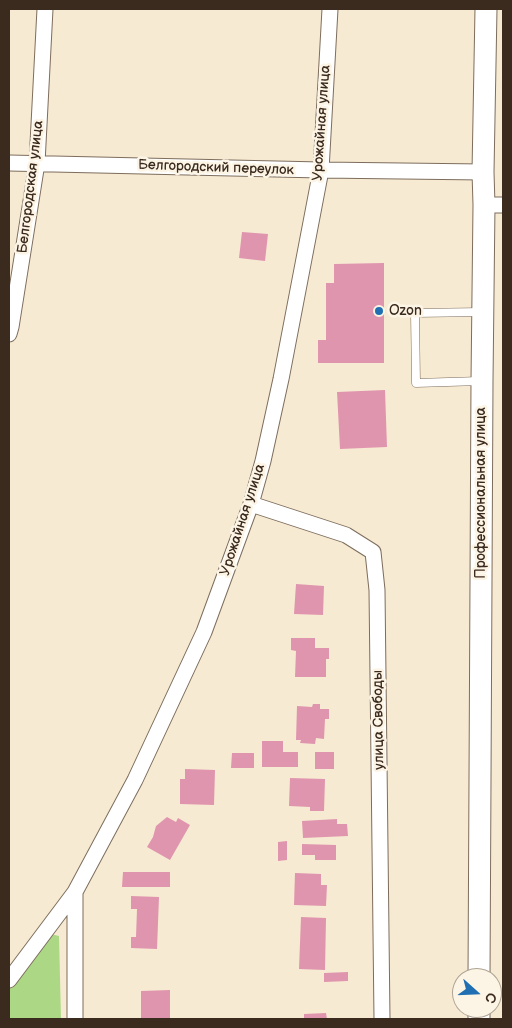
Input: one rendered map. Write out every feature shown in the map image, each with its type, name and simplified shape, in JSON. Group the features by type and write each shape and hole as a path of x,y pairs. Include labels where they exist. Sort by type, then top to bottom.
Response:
{"street":[{"name":"Белгородская улица","path":"9,334 12,326 37,163 45,9"},
{"name":"Урожайная улица","path":"9,980 75,892 135,780 204,632 251,504 263,461 281,379 321,170 330,9"},
{"name":"Профессиональная улица","path":"479,968 483,312 494,205 483,172 486,9"},
{"name":"Белгородский переулок","path":"9,163 483,172"},
{"name":"улица Свободы","path":"251,504 346,535 373,552 377,590 382,1019"},
{"path":"75,892 75,1019"}],"lane":[{"path":"482,381 416,383 415,313 483,312"}],"green space":[{"path":"46,933 59,936 61,1019 9,1019 9,983"}],"building":[{"path":"242,232 268,234 265,261 239,258"},
{"path":"384,263 384,363 318,363 318,340 326,340 326,283 334,283 334,264"},
{"path":"385,390 387,447 340,449 337,392"},
{"path":"296,584 324,586 323,615 294,614"},
{"path":"291,638 315,638 315,648 329,648 329,659 326,659 326,677 295,677 296,651 291,650"},
{"path":"313,704 320,704 320,709 329,709 329,719 325,719 324,739 316,738 315,744 300,743 301,740 296,740 297,706 312,707"},
{"path":"262,741 283,741 283,752 298,752 298,767 262,767"},
{"path":"315,752 334,752 334,769 315,769"},
{"path":"232,753 254,753 254,768 231,768"},
{"path":"185,769 215,770 214,805 180,804 180,779 185,779"},
{"path":"290,778 325,779 324,811 310,811 310,807 289,806"},
{"path":"167,817 176,822 178,818 190,825 170,860 147,847 153,837 156,826"},
{"path":"337,819 337,824 347,824 348,836 303,838 302,821"},
{"path":"287,841 287,860 278,861 278,842"},
{"path":"302,844 336,845 336,860 315,860 315,855 302,855"},
{"path":"123,872 170,872 170,887 122,887"},
{"path":"295,873 321,874 321,885 327,885 326,906 294,905"},
{"path":"131,896 159,897 157,949 131,948 131,937 136,937 137,909 131,909"},
{"path":"301,917 326,918 325,970 299,969"},
{"path":"348,972 348,981 324,982 324,973"},
{"path":"170,990 170,1019 141,1019 141,991"},
{"path":"326,1013 327,1019 304,1019 304,1014"}],"place":[{"name":"Ozon","path":"379,311"}]}
